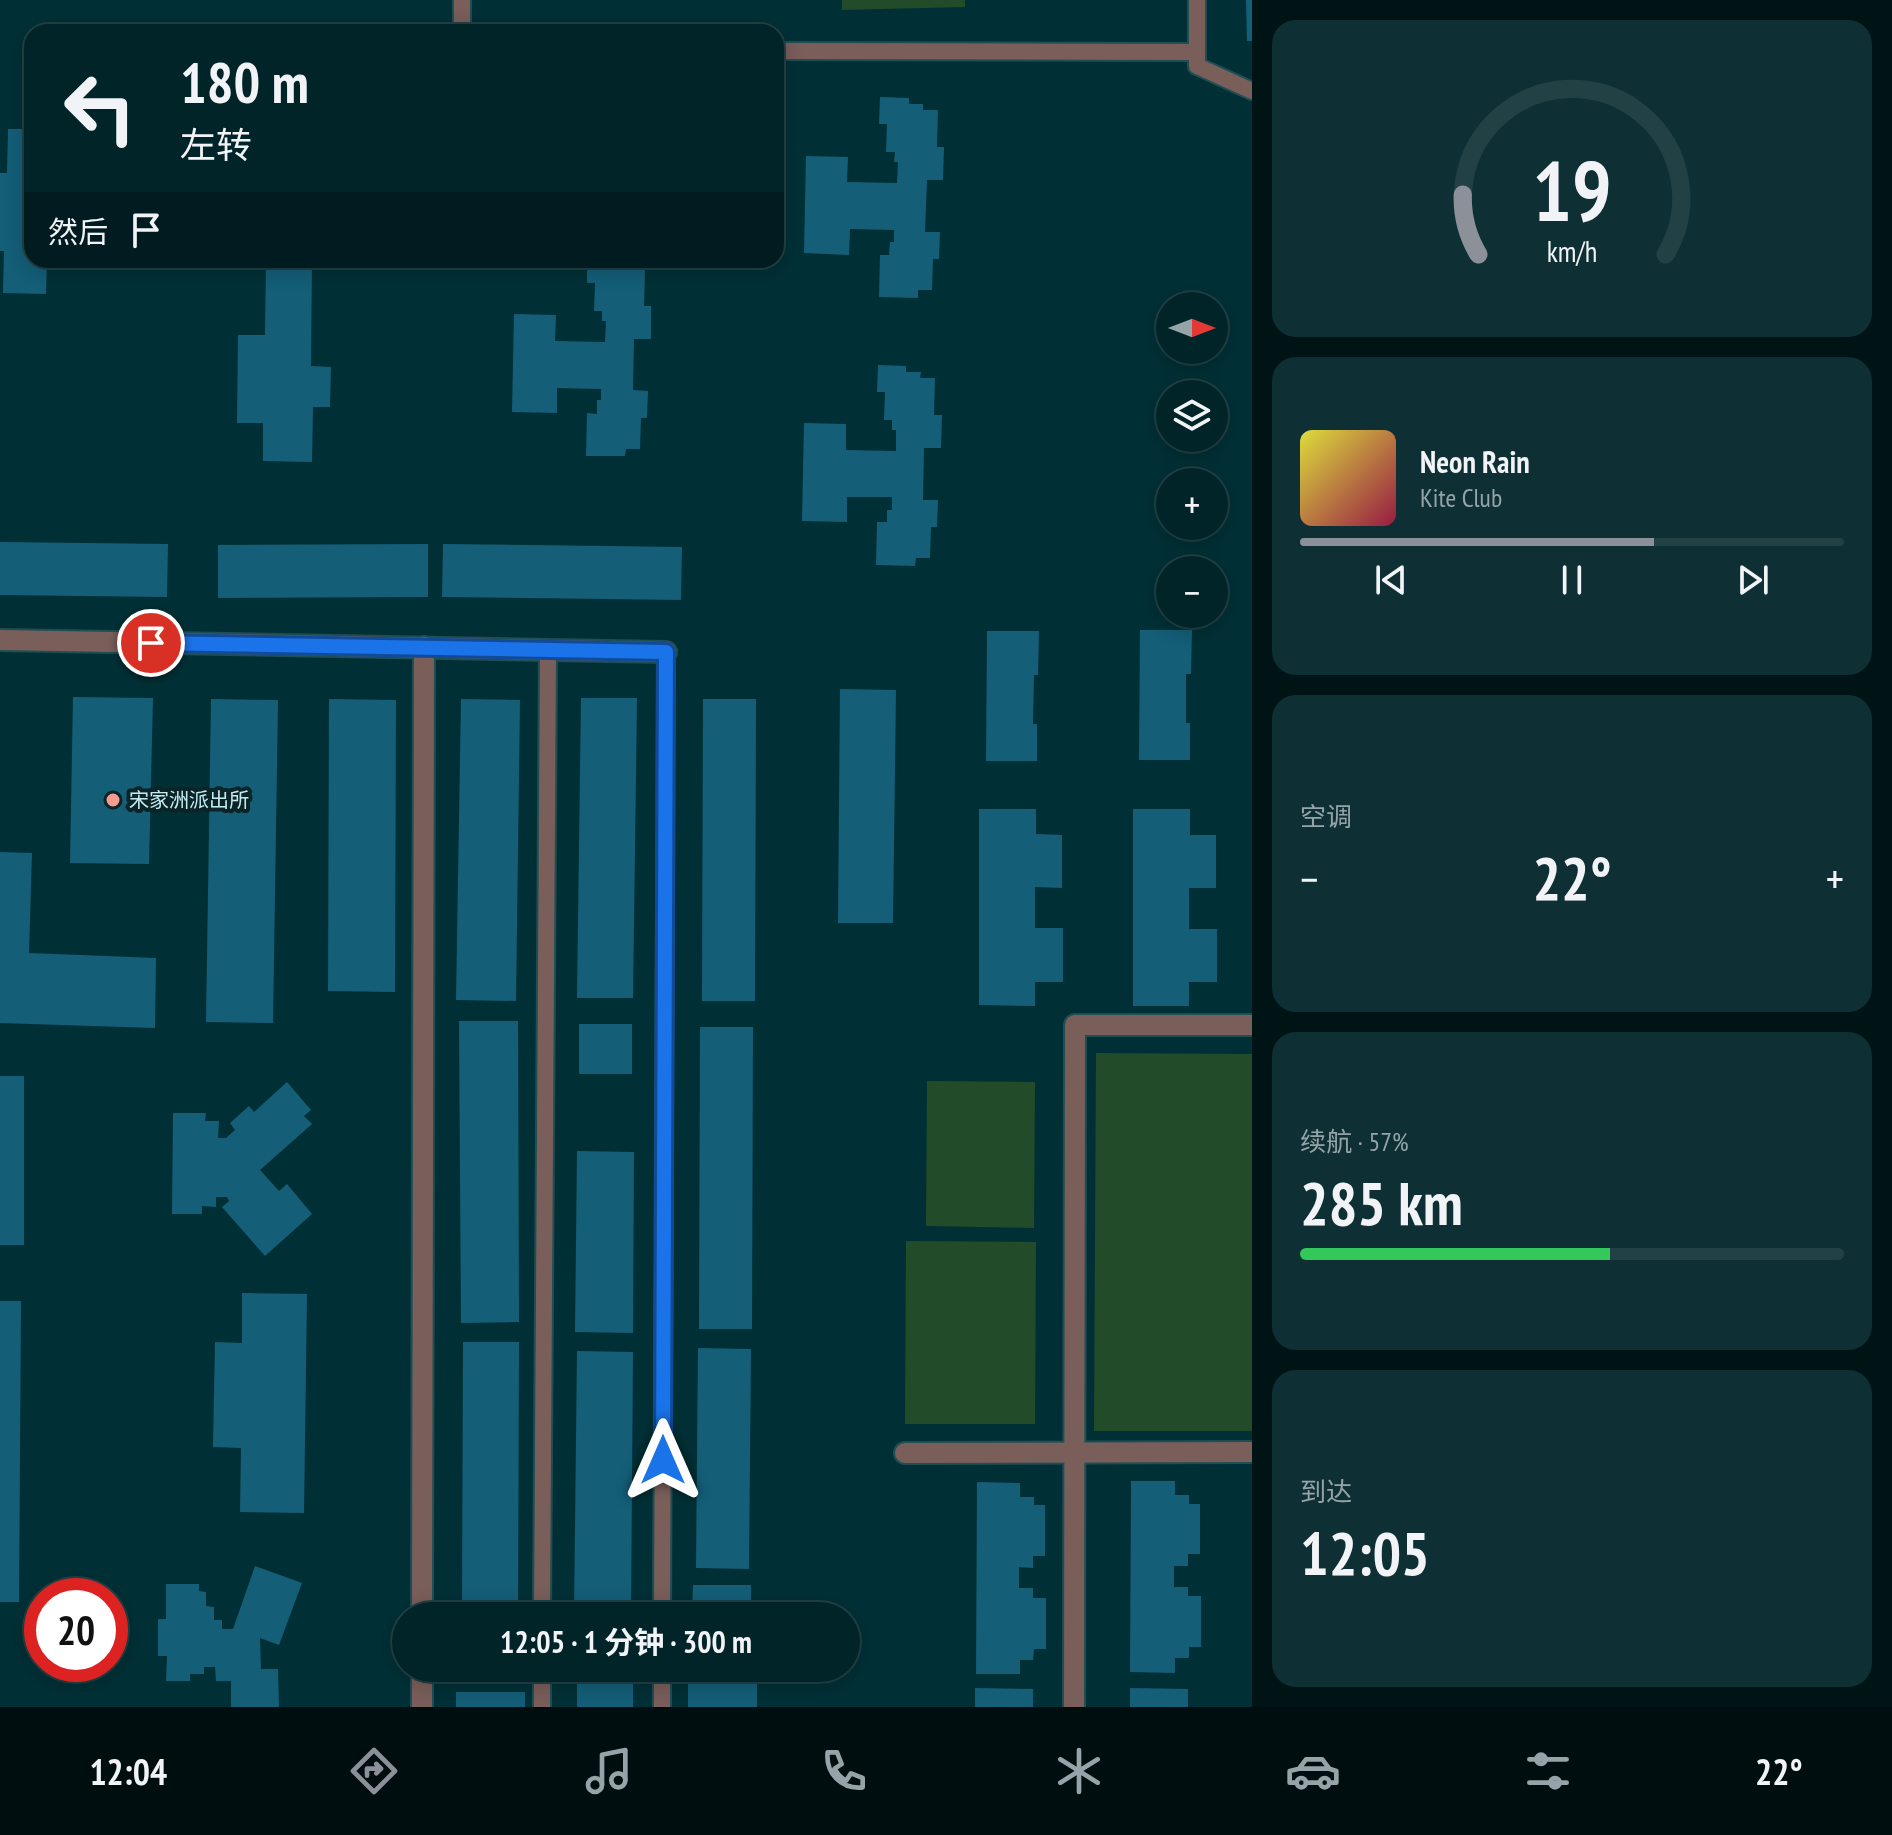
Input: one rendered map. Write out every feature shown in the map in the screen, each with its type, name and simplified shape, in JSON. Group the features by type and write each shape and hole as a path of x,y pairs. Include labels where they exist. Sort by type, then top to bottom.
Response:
{"street":[{"path":"0,640 666,652"},
{"path":"422,1602 424,647"},
{"path":"1074,1707 1075,1025 1252,1025"},
{"path":"905,1453 1252,1452"},
{"path":"422,1682 422,1707"}],"lane":[{"path":"462,0 462,24"},
{"path":"1197,0 1197,66 1252,91"},
{"path":"784,51 1197,52"},
{"path":"542,1602 548,650"},
{"path":"662,1602 666,652"},
{"path":"542,1682 542,1707"},
{"path":"662,1682 662,1707"}],"green space":[{"path":"842,0 965,0 965,7 842,10"},
{"path":"1096,1053 1252,1054 1252,1431 1094,1431"},
{"path":"927,1081 1035,1082 1034,1228 926,1226"},
{"path":"906,1241 1036,1242 1035,1424 905,1424"}],"building":[{"path":"1246,0 1252,0 1252,41 1247,41"},
{"path":"880,97 909,98 909,104 923,104 923,110 938,110 937,147 944,147 943,180 927,180 925,232 940,232 939,259 933,259 932,290 918,290 918,298 879,297 880,255 889,255 894,230 850,229 849,255 804,253 806,156 848,157 847,182 897,183 895,152 886,152 887,124 879,124"},
{"path":"8,129 24,129 24,268 47,268 46,294 3,293 0,173 7,173"},
{"path":"266,268 312,268 311,366 331,367 330,407 313,407 312,462 263,461 263,423 237,423 238,335 265,335"},
{"path":"587,268 645,269 644,306 651,306 651,339 634,339 633,390 648,391 647,418 641,418 640,449 626,449 625,456 586,456 587,413 597,414 601,389 557,388 557,413 512,412 514,314 556,315 555,341 605,342 606,321 602,321 602,311 594,311 595,283 587,283"},
{"path":"878,365 906,366 906,372 921,372 920,378 935,378 934,415 942,415 941,448 924,448 923,500 938,500 937,527 931,527 930,558 916,558 915,566 876,565 877,522 887,522 887,510 892,510 892,497 847,497 847,522 802,521 804,423 846,424 846,450 896,451 896,430 892,430 892,420 884,420 885,392 877,392"},
{"path":"0,542 168,544 167,597 0,595"},
{"path":"428,544 428,597 218,598 218,545"},
{"path":"443,544 682,547 681,600 442,597"},
{"path":"1140,630 1192,630 1191,674 1186,674 1190,760 1139,760"},
{"path":"987,631 1039,631 1033,724 1037,724 1037,761 986,761"},
{"path":"840,689 896,690 893,923 838,923"},
{"path":"73,697 153,698 149,864 70,863"},
{"path":"581,698 637,698 633,998 577,998"},
{"path":"211,699 278,700 273,1023 206,1022"},
{"path":"329,699 396,700 395,992 328,991"},
{"path":"461,699 520,700 516,1001 456,1000"},
{"path":"703,699 756,699 755,1001 702,1001"},
{"path":"979,809 1036,809 1036,834 1062,835 1062,888 1035,887 1035,928 1063,928 1063,982 1035,982 1035,1006 979,1005"},
{"path":"1133,809 1190,809 1190,835 1216,835 1216,888 1189,888 1189,929 1217,929 1217,982 1189,982 1189,1006 1133,1006"},
{"path":"0,852 32,853 29,953 156,958 155,1028 0,1023"},
{"path":"459,1021 518,1021 519,1322 461,1323"},
{"path":"579,1024 632,1024 632,1074 579,1074"},
{"path":"700,1027 753,1027 752,1329 699,1329"},
{"path":"0,1076 24,1076 24,1245 0,1245"},
{"path":"287,1082 311,1110 304,1116 312,1124 260,1170 279,1191 287,1184 312,1214 265,1256 222,1207 229,1201 227,1197 216,1197 216,1207 202,1206 202,1214 172,1214 173,1113 206,1113 205,1121 219,1121 218,1138 226,1138 235,1130 230,1123 249,1106 254,1112"},
{"path":"577,1151 634,1152 633,1333 575,1332"},
{"path":"242,1293 307,1294 304,1513 240,1512 241,1448 213,1447 215,1342 242,1343"},
{"path":"0,1301 21,1301 19,1602 0,1602"},
{"path":"463,1342 519,1342 518,1602 462,1602"},
{"path":"698,1348 751,1349 749,1569 696,1568"},
{"path":"577,1351 633,1352 631,1602 574,1602"},
{"path":"1131,1481 1175,1481 1175,1495 1189,1495 1189,1504 1200,1504 1200,1554 1188,1554 1188,1566 1174,1566 1174,1587 1188,1587 1188,1596 1201,1596 1201,1647 1189,1647 1189,1658 1175,1658 1175,1673 1130,1672"},
{"path":"977,1482 1020,1483 1020,1497 1034,1497 1034,1505 1045,1505 1045,1556 1033,1556 1033,1568 1019,1567 1019,1588 1033,1588 1033,1598 1046,1598 1046,1649 1034,1649 1033,1660 1020,1660 1020,1674 976,1674"},
{"path":"255,1566 302,1583 279,1645 260,1638 261,1669 278,1669 279,1707 231,1707 231,1681 216,1681 215,1667 204,1667 204,1674 190,1674 190,1681 166,1681 167,1656 158,1656 158,1619 166,1619 166,1584 199,1584 199,1591 206,1592 206,1606 214,1607 214,1620 222,1620 222,1629 233,1629"},
{"path":"693,1585 751,1585 751,1602 692,1602"},
{"path":"577,1682 633,1682 633,1707 577,1707"},
{"path":"688,1682 757,1682 757,1707 688,1707"},
{"path":"975,1688 1033,1689 1033,1707 975,1707"},
{"path":"1130,1688 1188,1689 1188,1707 1130,1707"},
{"path":"456,1692 525,1692 525,1707 456,1707"}],"place":[{"name":"宋家洲派出所","path":"113,800"}],"route":[{"path":"151,643 666,652 663,1460"}]}
